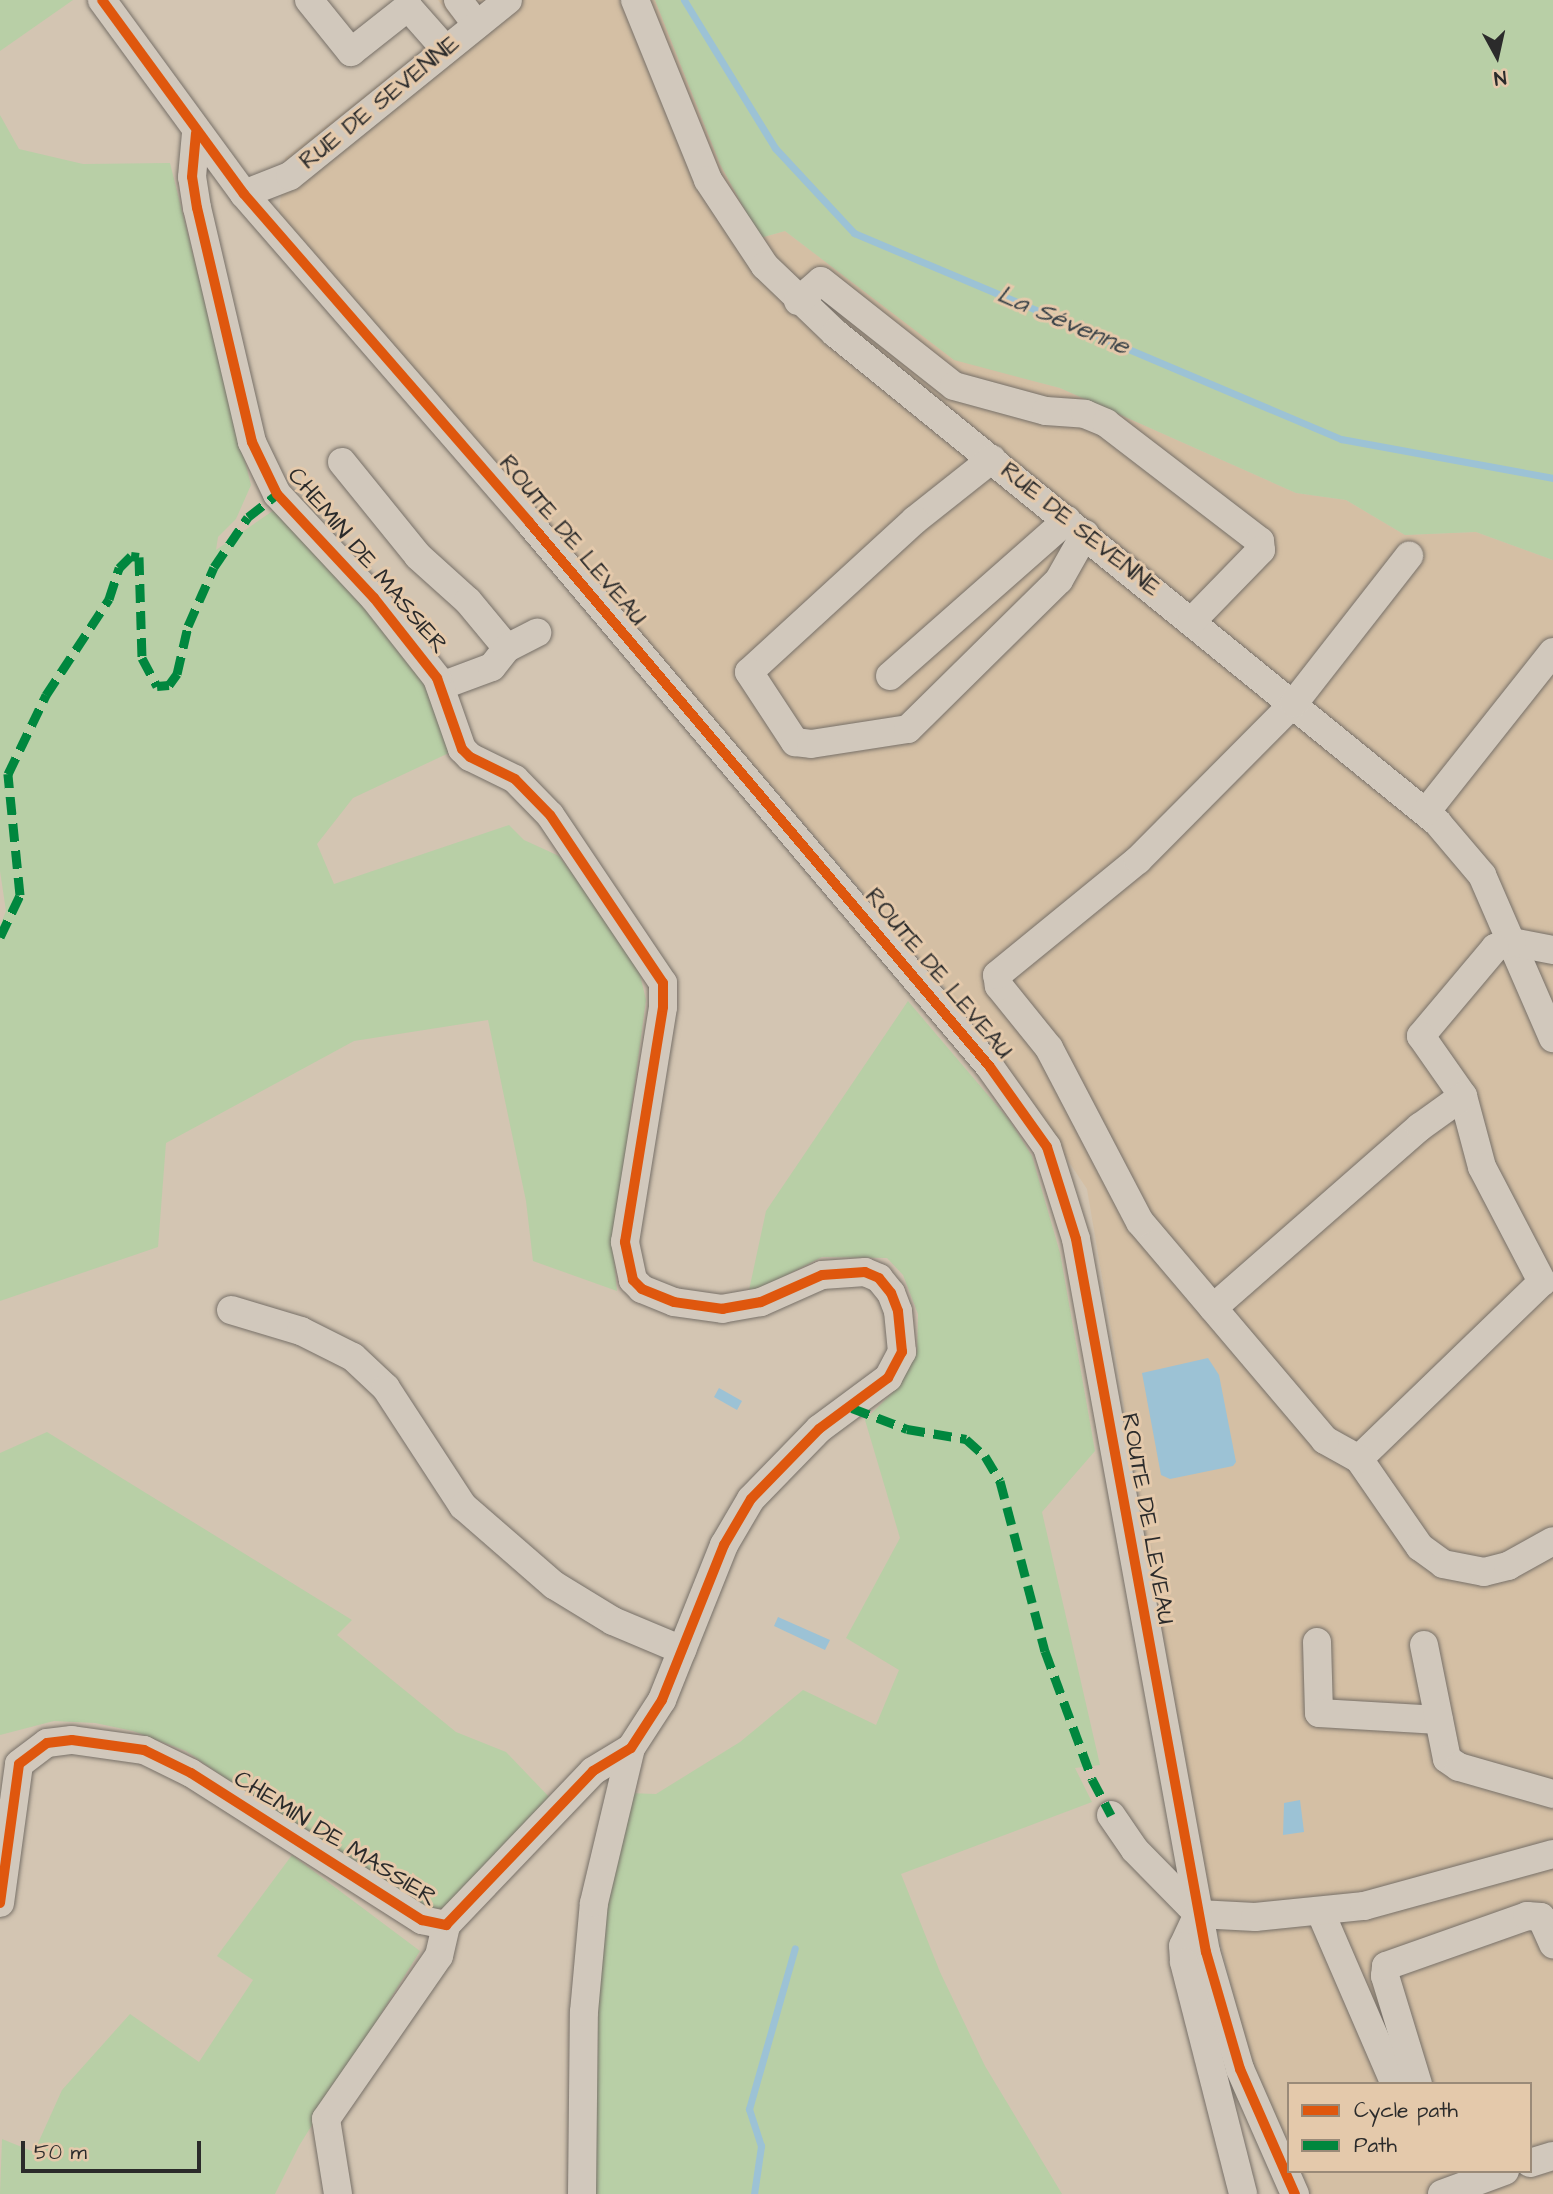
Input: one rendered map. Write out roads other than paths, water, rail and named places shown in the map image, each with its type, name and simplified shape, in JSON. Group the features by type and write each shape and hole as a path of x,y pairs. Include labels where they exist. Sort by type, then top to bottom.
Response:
{"street":[{"name":"ROUTE DE LEVEAU","path":"102,0 196,133 244,194 529,522 954,1025 1028,1116 1047,1147 1076,1239 1198,1914 1240,2069 1295,2194"},
{"path":"309,0 351,52 408,7 446,50"},
{"path":"458,0 477,25"},
{"name":"RUE DE SEVENNE","path":"244,194 290,176 508,0"},
{"name":"RUE DE SEVENNE","path":"635,0 708,180 748,245 798,301 1294,703 1426,812 1460,845 1482,875 1553,1038"},
{"name":"CHEMIN DE MASSIER","path":"0,1903 10,1762 47,1743 109,1742 144,1750 191,1773 422,1920 446,1925 593,1771 631,1748 663,1700 724,1545 751,1499 783,1462 819,1429 867,1397 896,1367 902,1344 898,1311 879,1278 865,1272 822,1275 761,1302 723,1309 666,1299 642,1289 633,1280 625,1242 628,1206 656,1054 663,983 534,795 462,749 441,686 373,597 276,494 252,442 191,177 196,133"},
{"path":"798,301 821,281 954,386 1046,411 1086,414 1106,423 1260,541 1261,550 1192,621"},
{"path":"992,459 915,520 749,672 795,742 811,744 908,729 1059,580 1076,527"},
{"path":"342,462 418,556 468,601 507,648"},
{"path":"890,676 1076,527"},
{"path":"1409,556 1294,703 1138,859 997,975 999,986 1049,1048 1127,1203 1325,1440 1359,1459 1420,1547 1443,1564 1484,1572 1508,1566 1553,1541"},
{"path":"441,686 492,667 507,648 537,633"},
{"path":"1426,812 1553,652"},
{"path":"1359,1459 1542,1282 1482,1167 1463,1096 1421,1036 1495,948 1512,942 1553,950"},
{"path":"1213,1308 1420,1127 1463,1096"},
{"path":"231,1310 301,1331 353,1357 386,1388 463,1506 554,1585 613,1621 682,1650"},
{"path":"1317,1642 1320,1713 1439,1720"},
{"path":"1424,1645 1447,1759 1459,1767 1553,1794"},
{"path":"582,2194 584,2012 594,1903 631,1748"},
{"path":"1111,1815 1135,1850 1198,1914 1255,1917 1364,1906 1553,1854"},
{"path":"1320,1911 1394,2082"},
{"path":"1198,1914 1184,1945 1184,1962 1243,2194"},
{"path":"1417,2082 1385,1976 1387,1965 1527,1916 1541,1917 1553,1944"},
{"path":"338,2194 326,2119 439,1956 446,1925"},
{"path":"1532,2162 1553,2156"},
{"path":"1440,2186 1496,2173"}],"water":[{"path":"1208,1358 1219,1375 1236,1462 1233,1466 1170,1479 1161,1475 1142,1373"},
{"path":"719,1388 742,1401 737,1410 714,1397"},
{"path":"778,1617 830,1640 825,1650 774,1626"},
{"path":"1300,1800 1304,1832 1283,1835 1284,1803"}],"waterway":[{"name":"La Sévenne","path":"684,0 775,148 854,233 1341,439 1553,478"},
{"path":"754,2194 761,2146 749,2109 795,1948"}]}
